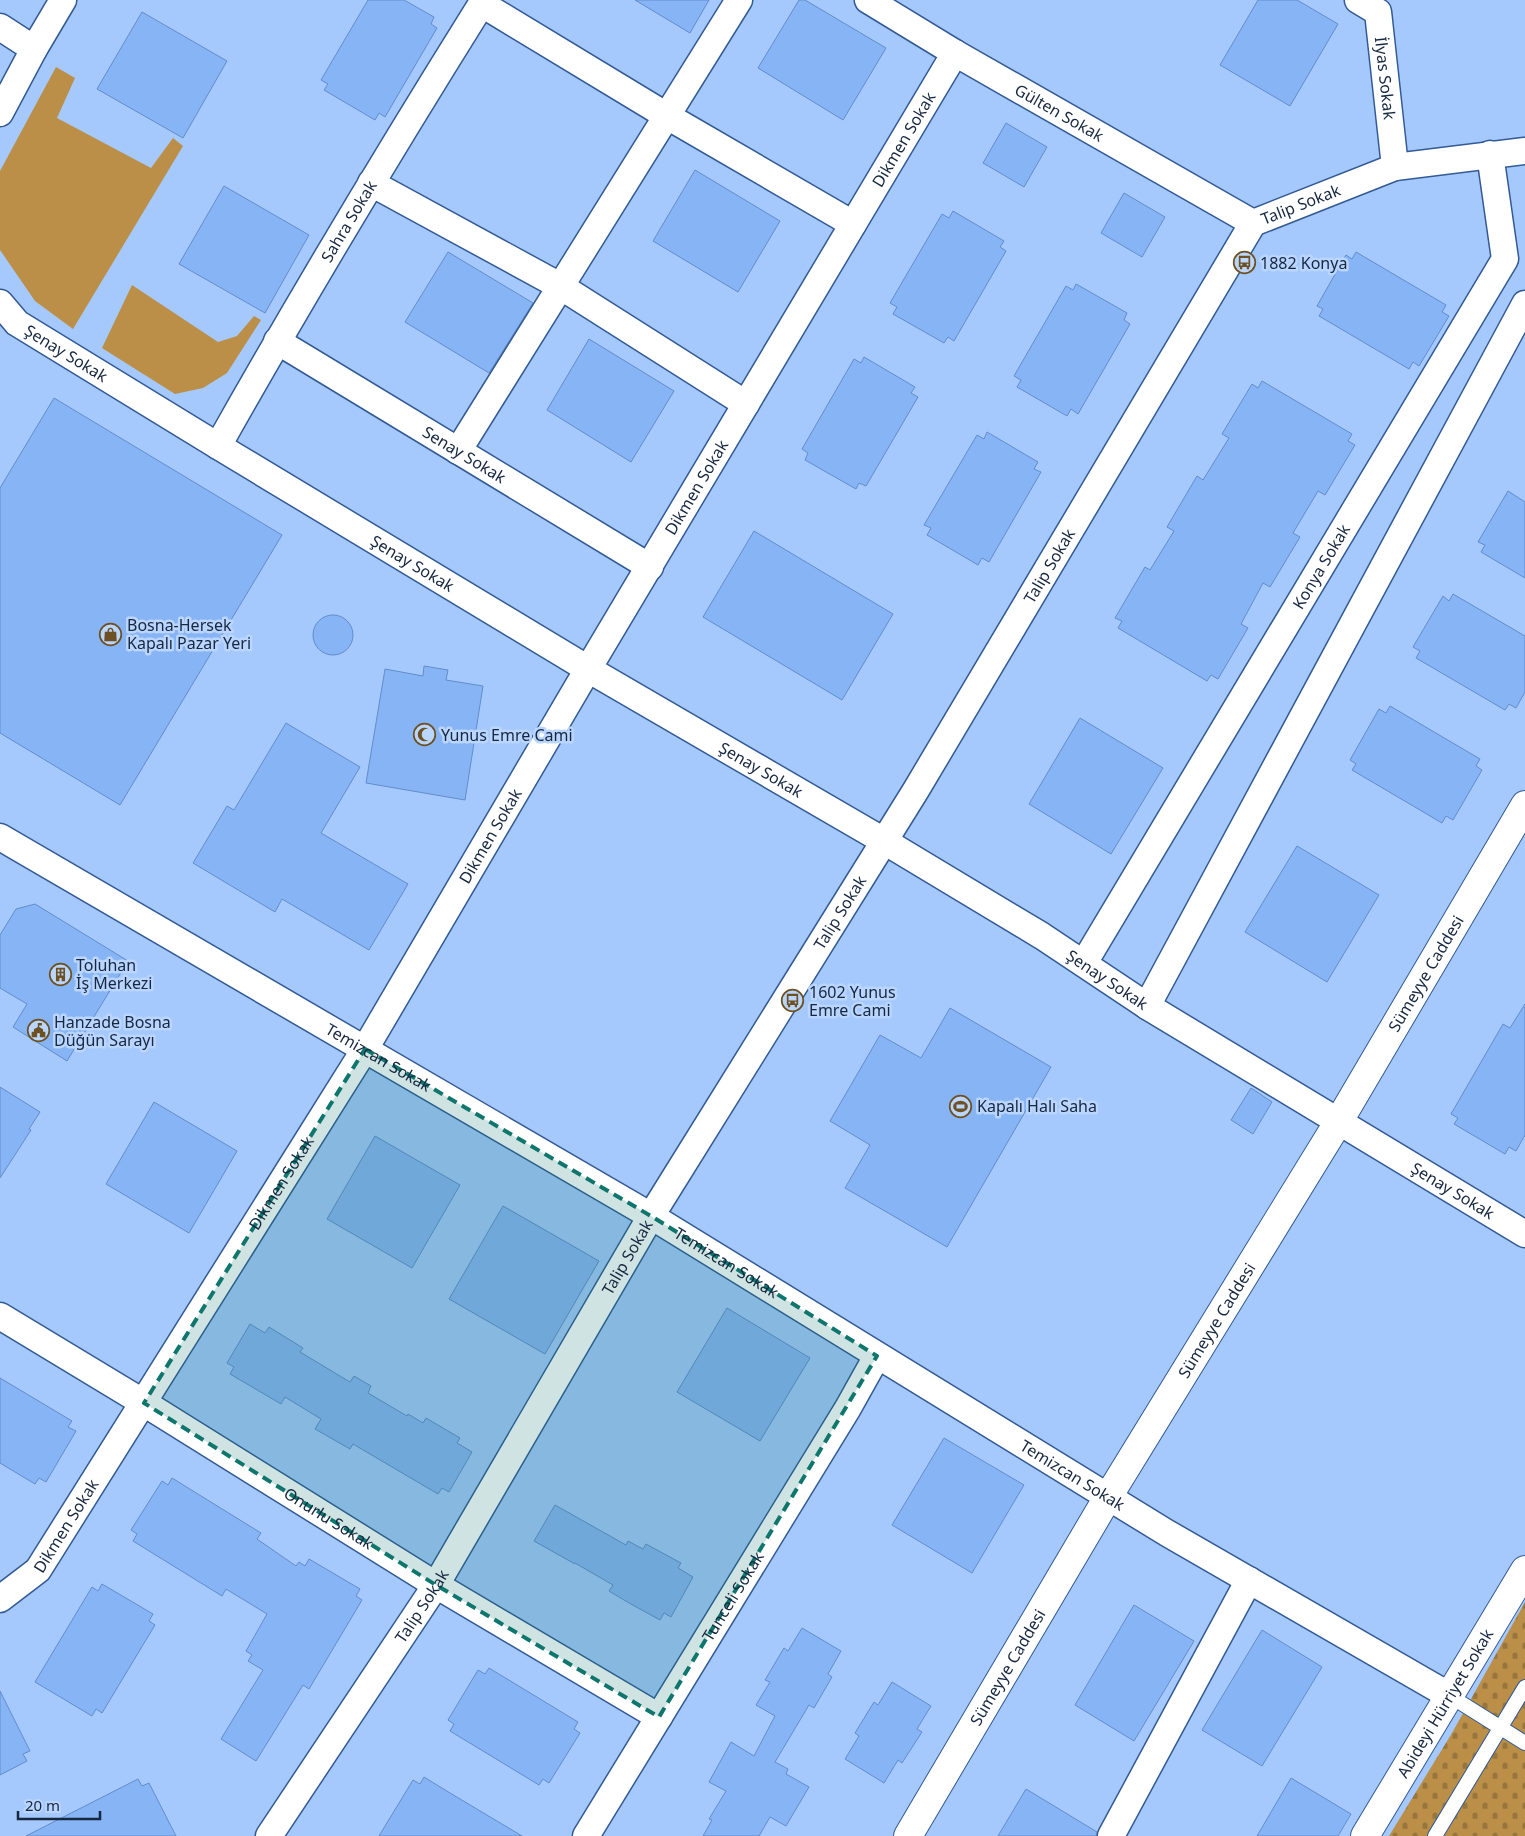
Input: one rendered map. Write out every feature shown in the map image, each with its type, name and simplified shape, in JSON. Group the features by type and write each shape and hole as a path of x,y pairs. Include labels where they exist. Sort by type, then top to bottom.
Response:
{"street":[{"path":"0,113 34,48 63,0"},
{"path":"458,451 739,0"},
{"name":"Gülten Sokak","path":"868,0 955,53 1252,223"},
{"name":"İlyas Sokak","path":"1358,0 1378,12 1395,167"},
{"path":"483,2 667,116 853,224"},
{"name":"Sahra Sokak","path":"218,446 371,183 483,2"},
{"path":"0,27 34,48"},
{"name":"Dikmen Sokak","path":"0,1598 38,1570 365,1049 588,669 955,53"},
{"name":"Talip Sokak","path":"269,1836 436,1585 651,1216 884,841 1252,223 1395,167 1525,151"},
{"name":"Konya Sokak","path":"1084,963 1505,259 1490,154"},
{"path":"371,183 560,286 746,404"},
{"name":"Şenay Sokak","path":"0,303 17,323 218,446 588,669 884,841 1042,936 1147,1006 1525,1234"},
{"path":"1147,1006 1525,304"},
{"name":"Senay Sokak","path":"277,342 650,567"},
{"name":"Sümeyye Caddesi","path":"908,1836 1108,1497 1339,1121 1525,805"},
{"name":"Temizcan Sokak","path":"0,837 651,1216 1108,1497 1450,1696"},
{"name":"Onurlu Sokak","path":"0,1316 144,1403 436,1585 659,1717"},
{"name":"Tunceli Sokak","path":"586,1836 848,1408 877,1356"},
{"name":"Abideyi Hürriyet Sokak","path":"1365,1836 1525,1570"},
{"path":"1111,1836 1249,1580"}],"lane":[{"path":"1435,1836 1525,1687"},
{"path":"1450,1696 1525,1743"}],"highlighted area":[{"path":"365,1049 651,1216 877,1356 659,1717 436,1585 144,1403"}],"green space":[{"path":"56,67 75,78 57,118 151,168 173,138 183,146 73,329 35,301 0,250 0,171"},
{"path":"132,285 218,342 237,336 254,316 261,320 227,373 203,388 175,394 102,348"},
{"path":"1525,1602 1525,1836 1389,1836 1452,1733"}],"building":[{"path":"368,0 404,0 434,17 431,24 437,28 385,117 379,113 375,120 324,90 328,84 321,80"},
{"path":"635,0 709,0 690,33"},
{"path":"799,0 805,0 886,48 843,120 758,68"},
{"path":"1258,0 1297,0 1338,24 1290,106 1220,65"},
{"path":"142,12 227,61 183,138 97,89"},
{"path":"1006,123 1047,147 1024,187 983,163"},
{"path":"695,170 780,221 738,292 653,241"},
{"path":"224,186 309,235 265,313 179,264"},
{"path":"1124,193 1165,217 1142,257 1101,233"},
{"path":"953,211 1004,241 1000,247 1006,251 954,341 948,337 944,343 893,314 897,307 890,303 942,214 949,218"},
{"path":"448,252 533,303 489,373 405,322"},
{"path":"1356,252 1446,305 1442,312 1449,316 1419,366 1413,362 1409,369 1319,316 1323,309 1317,306 1346,255 1352,259"},
{"path":"1076,284 1127,313 1124,320 1130,324 1078,414 1071,409 1067,416 1017,387 1021,380 1014,376 1066,286 1073,290"},
{"path":"589,339 674,391 631,462 547,410"},
{"path":"864,357 915,387 911,393 918,397 866,486 859,483 856,489 805,460 808,453 802,449 854,359 861,363"},
{"path":"1262,381 1352,434 1348,441 1355,445 1325,495 1318,491 1293,533 1300,537 1270,587 1263,583 1241,624 1248,628 1218,679 1211,675 1207,681 1118,628 1122,621 1115,618 1145,567 1150,570 1174,531 1167,527 1197,476 1203,480 1229,438 1222,434 1252,384 1258,388"},
{"name":"Bosna-Hersek Kapalı Pazar Yeri","path":"54,398 282,535 120,805 0,733 0,488"},
{"path":"987,432 1038,462 1034,469 1041,472 989,562 982,558 978,565 927,535 931,528 924,525 977,435 984,439"},
{"path":"1508,491 1525,502 1525,578 1481,552 1485,545 1478,542"},
{"path":"754,531 893,614 842,700 703,617"},
{"path":"1453,594 1525,636 1525,692 1516,708 1509,704 1505,710 1416,658 1420,651 1413,647 1443,596 1449,601"},
{"path":"337,615 344,618 350,624 353,635 352,643 344,652 337,655 329,655 322,652 314,643 313,631 316,624 325,616"},
{"name":"Yunus Emre Cami","path":"424,666 448,670 446,680 483,686 465,800 366,783 385,669 423,676"},
{"path":"1390,706 1480,759 1476,766 1482,770 1453,820 1446,816 1442,823 1352,770 1356,764 1350,760 1379,709 1386,713"},
{"path":"1080,718 1163,768 1111,854 1029,804"},
{"path":"286,723 360,767 321,833 408,884 369,950 282,899 275,912 193,863 227,806 234,810"},
{"path":"1297,846 1379,895 1327,982 1245,932"},
{"name":"Toluhan İş Merkezi","path":"35,904 128,961 67,1061 13,1027 27,1004 0,988 0,935 16,909"},
{"path":"1525,1004 1525,1135 1516,1151 1509,1147 1505,1154 1454,1124 1458,1118 1451,1114 1503,1024 1510,1028"},
{"name":"Kapalı Halı Saha","path":"950,1008 1051,1067 947,1247 845,1188 870,1145 830,1121 880,1035 921,1058"},
{"path":"0,1087 40,1112 29,1129 31,1130 0,1178"},
{"path":"1251,1088 1272,1102 1253,1134 1231,1120"},
{"path":"154,1102 237,1151 189,1233 106,1184"},
{"path":"375,1136 460,1185 412,1268 327,1219"},
{"path":"503,1206 599,1261 545,1354 449,1299"},
{"path":"727,1308 810,1358 760,1441 677,1392"},
{"path":"250,1324 265,1333 269,1327 303,1348 300,1352 350,1382 354,1376 371,1386 368,1393 407,1416 408,1414 423,1423 426,1418 460,1438 457,1443 472,1452 449,1492 442,1488 438,1494 353,1444 350,1449 315,1429 321,1419 285,1397 281,1404 230,1374 234,1367 227,1363"},
{"path":"0,1378 72,1421 68,1427 76,1431 46,1482 39,1478 35,1484 0,1463"},
{"path":"944,1438 1024,1485 972,1573 892,1525"},
{"path":"172,1478 261,1533 257,1539 296,1566 299,1562 305,1566 309,1559 360,1589 356,1596 362,1600 309,1689 303,1685 256,1761 221,1739 263,1670 248,1661 252,1655 246,1651 267,1614 226,1589 222,1596 133,1541 137,1534 131,1530 162,1481 168,1485"},
{"path":"555,1505 626,1545 628,1541 643,1549 646,1544 681,1563 678,1568 693,1577 671,1617 664,1613 660,1620 629,1603 609,1591 613,1585 534,1541"},
{"path":"102,1584 153,1614 149,1621 155,1625 102,1713 96,1709 92,1716 35,1682 92,1587 98,1591"},
{"path":"1134,1605 1194,1641 1134,1741 1075,1705"},
{"path":"802,1628 841,1651 828,1674 832,1677 814,1708 809,1705 775,1762 788,1769 786,1774 809,1787 786,1826 770,1817 759,1836 703,1836 712,1820 709,1819 726,1791 709,1782 731,1742 754,1756 775,1716 756,1705 770,1682 765,1680 784,1648 788,1651"},
{"path":"1262,1630 1322,1667 1262,1766 1202,1730"},
{"path":"489,1668 578,1722 574,1729 580,1733 549,1783 543,1779 539,1785 450,1731 454,1724 448,1720 478,1670 485,1674"},
{"path":"892,1682 931,1706 917,1729 922,1732 902,1763 898,1760 884,1783 845,1759 859,1736 855,1733 874,1702 878,1705"},
{"path":"0,1691 30,1751 23,1754 27,1761 0,1775"},
{"path":"424,1777 522,1836 379,1836 413,1780 420,1784"},
{"path":"1291,1778 1351,1814 1338,1836 1257,1836"},
{"path":"138,1779 142,1786 149,1783 176,1836 26,1836"},
{"path":"1026,1789 1097,1832 1096,1836 998,1836"}],"place":[{"name":"1882 Konya","path":"1244,263"},
{"name":"Bosna-Hersek Kapalı Pazar Yeri","path":"111,634"},
{"name":"Yunus Emre Cami","path":"425,735"},
{"name":"Toluhan İş Merkezi","path":"60,974"},
{"name":"1602 Yunus Emre Cami","path":"793,1001"},
{"name":"Hanzade Bosna Düğün Sarayı","path":"38,1031"},
{"name":"Kapalı Halı Saha","path":"961,1106"}]}
